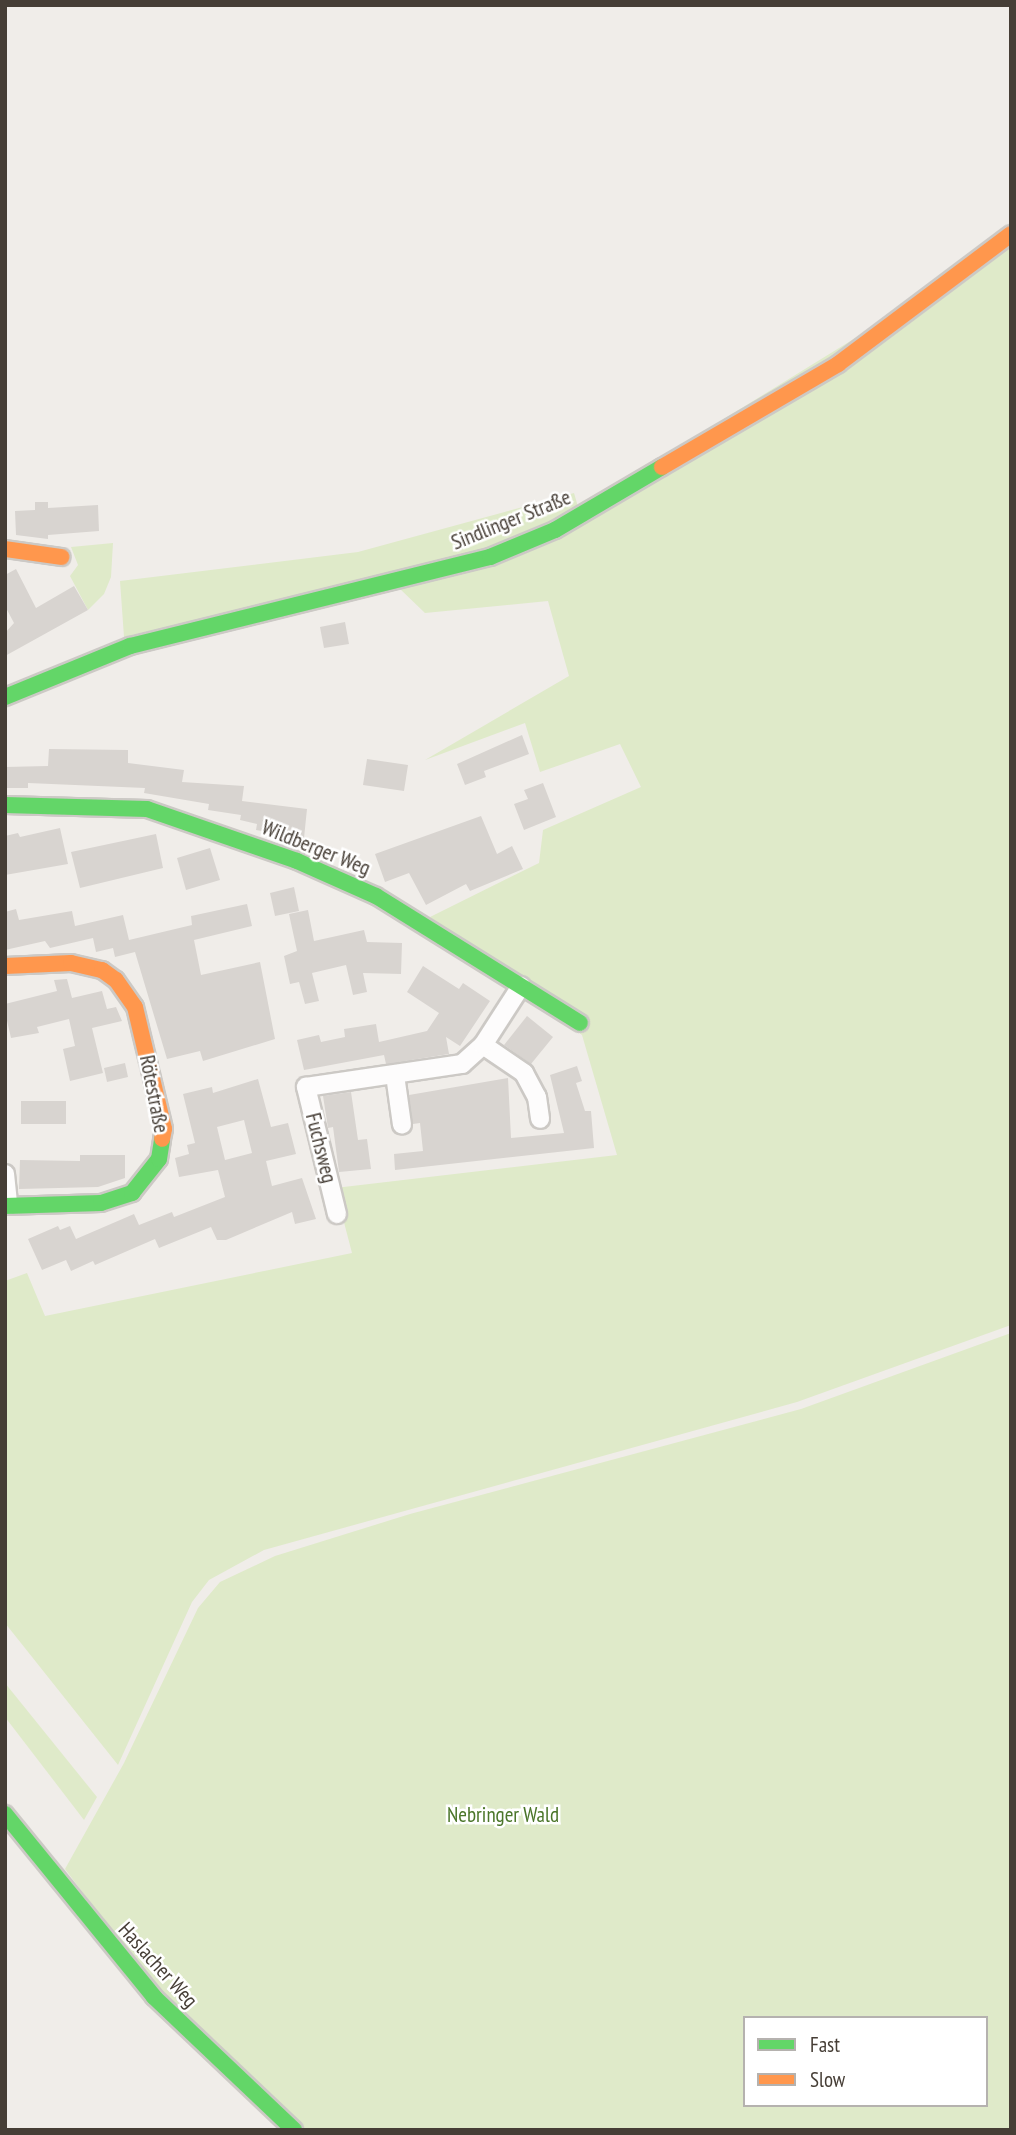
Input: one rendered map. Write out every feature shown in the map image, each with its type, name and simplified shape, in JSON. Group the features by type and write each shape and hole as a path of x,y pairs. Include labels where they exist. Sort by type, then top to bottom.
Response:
{"street":[{"name":"Sindlinger Straße","path":"5,697 130,646 429,574 490,557 555,530 838,364 1011,234"},
{"path":"5,550 61,557"},
{"name":"Wildberger Weg","path":"5,805 128,806 178,818 356,885 580,1023"},
{"name":"Rötestraße","path":"5,966 71,962 103,970 116,980 135,1007 164,1129 159,1159 144,1183 132,1193 101,1203 7,1206 5,1174"},
{"name":"Fuchsweg","path":"337,1214 306,1087 461,1064 483,1045 522,986"},
{"path":"483,1045 524,1073 537,1097 540,1119"},
{"path":"395,1075 402,1125"},
{"name":"Haslacher Weg","path":"5,1814 154,1997 294,2130"}],"green space":[{"path":"1011,242 1011,1325 797,1402 264,1550 209,1580 192,1602 118,1765 5,1623 5,1281 27,1273 45,1316 352,1253 335,1188 617,1155 582,1035 430,917 539,863 543,830 641,787 620,744 540,772 525,723 425,760 569,676 548,601 425,613 399,588 492,562"},
{"path":"574,493 579,510 485,551 124,637 120,581 358,552"},
{"path":"113,543 111,577 104,594 88,610 70,576 78,565 71,547"},
{"name":"Nebringer Wald","path":"1011,1333 1011,2130 301,2130 159,1993 65,1869 124,1763 198,1608 220,1582 275,1556 410,1514 801,1409"},
{"path":"5,1683 97,1797 84,1820 5,1717"}],"building":[{"path":"35,502 48,502 48,508 98,505 99,531 48,535 48,539 16,535 15,511 35,510"},
{"path":"16,569 36,608 74,586 88,610 5,656 5,633 14,623 5,606 5,575"},
{"path":"345,622 349,644 324,648 320,627"},
{"path":"522,735 529,754 484,771 486,777 465,785 457,764"},
{"path":"49,749 128,750 128,763 184,770 182,782 244,786 242,801 307,809 304,838 256,830 257,824 240,820 241,815 208,810 209,804 144,793 145,788 28,783 28,788 5,788 5,767 48,766"},
{"path":"367,759 408,765 404,791 363,785"},
{"path":"543,783 556,817 524,830 514,804 528,799 524,790"},
{"path":"481,816 497,854 512,846 523,869 470,891 466,884 426,905 409,873 385,882 375,854"},
{"path":"60,828 68,864 5,875 5,836 18,833 20,837"},
{"path":"156,834 163,868 80,888 71,852"},
{"path":"210,848 220,880 186,890 177,858"},
{"path":"294,887 299,911 275,916 270,893"},
{"path":"247,904 252,926 194,940 201,975 260,962 275,1039 203,1061 200,1051 167,1059 135,952 115,957 113,948 96,952 93,938 50,948 45,941 5,950 5,912 16,909 19,920 72,911 75,926 123,915 129,940 192,925 191,916"},
{"path":"308,910 314,941 364,930 367,942 402,943 401,974 363,973 367,992 353,995 346,965 312,973 319,1001 305,1004 299,982 290,984 284,956 297,951 289,914"},
{"path":"423,966 459,989 463,983 490,1001 460,1046 446,1037 449,1054 386,1064 384,1055 304,1070 297,1040 319,1035 321,1042 345,1037 344,1029 376,1024 379,1042 427,1031 439,1013 407,992"},
{"path":"67,979 72,998 102,991 107,1009 116,1007 122,1021 92,1028 103,1073 70,1081 63,1049 75,1046 69,1019 37,1027 39,1033 11,1038 5,1012 5,1004 57,991 54,980"},
{"path":"527,1016 553,1037 531,1064 504,1045"},
{"path":"125,1063 128,1077 107,1082 104,1068"},
{"path":"577,1066 582,1081 576,1083 585,1111 591,1111 594,1148 395,1170 394,1154 423,1151 420,1123 413,1124 409,1095 508,1078 511,1138 564,1133 550,1075"},
{"path":"258,1079 271,1127 288,1123 296,1154 266,1161 272,1186 302,1178 316,1219 295,1224 292,1212 226,1240 217,1240 211,1227 159,1248 155,1239 95,1265 93,1261 71,1271 66,1260 42,1270 28,1239 58,1226 60,1230 70,1226 76,1239 134,1214 139,1225 172,1212 174,1217 225,1197 218,1170 179,1177 175,1158 189,1154 187,1145 195,1143 183,1094 212,1087 213,1093","holes":["244,1120 252,1153 225,1160 217,1127"]},
{"path":"351,1092 358,1140 367,1139 371,1169 339,1172 333,1127 328,1128 323,1096"},
{"path":"21,1101 66,1101 66,1124 21,1124"},
{"path":"80,1155 125,1155 125,1178 98,1187 19,1189 20,1160 80,1161"}],"traffic: fast":[{"path":"5,697 130,646 490,557 555,530 662,467"},
{"path":"5,805 147,809 297,861 376,896 580,1023"},
{"path":"5,1206 101,1203 132,1193 159,1159 162,1139"},
{"path":"5,1814 154,1997 294,2130"}],"traffic: slow":[{"path":"662,467 838,364 1011,234"},
{"path":"5,549 61,557"},
{"path":"5,966 71,963 102,970 116,980 135,1007 164,1129 162,1139"}]}
